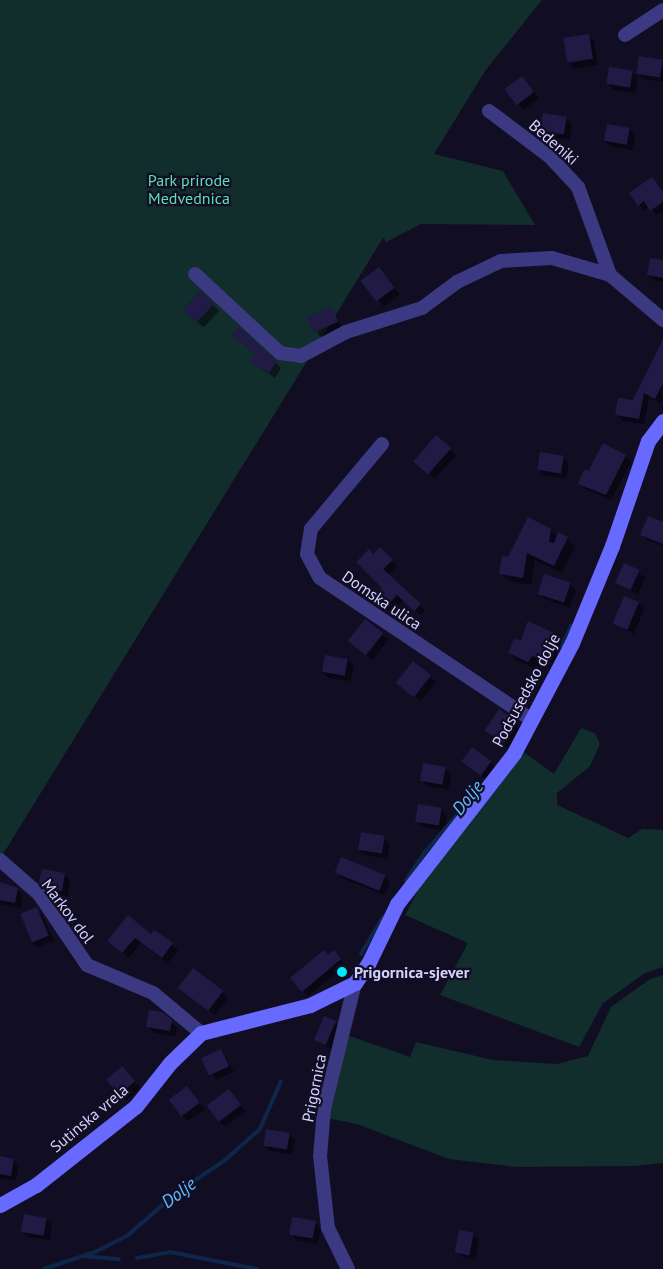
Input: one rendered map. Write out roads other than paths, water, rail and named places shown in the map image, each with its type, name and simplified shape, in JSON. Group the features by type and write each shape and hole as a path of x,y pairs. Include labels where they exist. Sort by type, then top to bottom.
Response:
{"street":[{"path":"625,35 663,10"},
{"name":"Bedeniki","path":"489,111 550,157 578,188 610,275"},
{"path":"195,274 280,353 301,356 346,332 422,308 457,282 501,261 552,258 610,275 663,320"},
{"name":"Podsusedsko dolje","path":"356,983 368,964 397,904 514,753 572,643 612,546 648,441 663,421"},
{"name":"Domska ulica","path":"382,444 311,529 307,554 320,578 532,720"},
{"name":"Markov dol","path":"0,860 39,894 87,965 153,993 201,1033"},
{"name":"Sutinska vrela","path":"0,1205 36,1185 136,1106 170,1063 201,1033 310,1005 356,983"},
{"name":"Prigornica","path":"348,1269 328,1228 320,1156 324,1109 356,983"}],"waterway":[{"name":"Dolje","path":"562,646 571,626"},
{"name":"Dolje","path":"406,880 425,852 457,815"},
{"name":"Dolje","path":"361,954 383,917"},
{"name":"Dolje","path":"44,1269 95,1252 128,1235 179,1191 224,1161 260,1129 281,1081"},
{"path":"137,1258 170,1252 257,1269"},
{"path":"83,1256 119,1259"}],"place":[{"name":"Prigornica-sjever","path":"342,972"}],"park label":[{"name":"Park prirode Medvednica","path":"189,189"}]}
